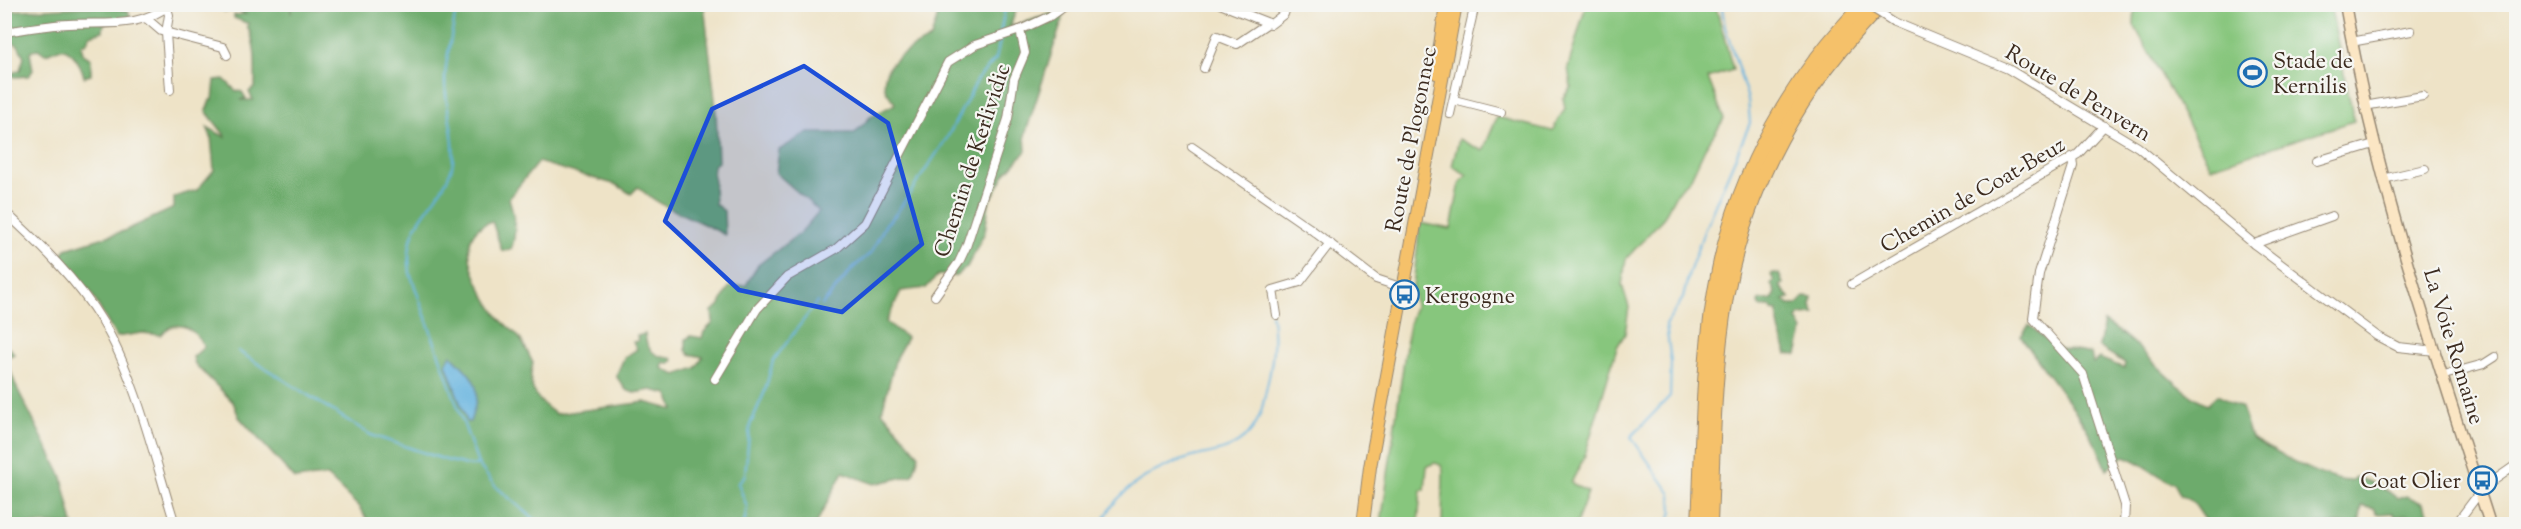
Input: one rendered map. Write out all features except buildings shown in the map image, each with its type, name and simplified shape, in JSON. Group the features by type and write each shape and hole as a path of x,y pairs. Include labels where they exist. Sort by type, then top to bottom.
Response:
{"highway":[{"path":"1699,525 1710,334 1719,270 1730,228 1761,149 1780,113 1814,63 1865,4"},
{"path":"1710,525 1720,340 1726,296 1736,251 1760,180 1782,136 1815,81 1841,48 1882,4"},
{"path":"1715,422 1715,525"}],"main road":[{"name":"Route de Plogonnec","path":"1410,247 1446,4"},
{"name":"Route de Plogonnec","path":"1364,525 1370,467 1456,4"}],"street":[{"name":"Chemin de Kerlividic","path":"715,379 757,309 787,277 836,249 865,223 948,62 975,45 1020,30 1050,16 1067,4"},
{"path":"1220,4 1268,23"},
{"path":"1204,68 1217,36 1237,44 1268,23 1278,21 1287,4"},
{"name":"Route de Plogonnec","path":"1450,114 1475,4"},
{"name":"Route de Penvern","path":"1865,4 1925,37 1993,61 2104,126 2161,163 2254,244 2377,336 2398,347 2415,349 2435,347"},
{"name":"La Voie Romaine","path":"2345,4 2364,106 2383,178 2490,525"},
{"path":"4,32 70,24 122,25 147,19 169,6"},
{"path":"169,6 166,33 170,90"},
{"path":"147,19 154,27 166,33 223,46 227,54"},
{"name":"Chemin de Kerlividic","path":"935,296 959,262 966,247 1008,119 1014,79 1025,52 1020,30"},
{"path":"2351,42 2410,31"},
{"path":"2364,106 2422,96"},
{"name":"Route de Plogonnec","path":"1454,100 1501,112"},
{"name":"Chemin de Coat-Beuz","path":"1852,284 2072,157 2084,149 2104,126"},
{"path":"2317,161 2374,144"},
{"path":"1192,147 1330,243 1376,279 1403,288"},
{"path":"2072,157 2074,162 2039,274 2032,318 2084,374 2123,499 2126,511 2124,525"},
{"path":"2383,178 2425,169"},
{"path":"4,211 77,286 106,328 146,428 175,525"},
{"path":"2254,244 2332,216"},
{"path":"1277,315 1273,290 1300,282 1330,243"},
{"path":"2444,375 2484,364 2495,357"},
{"path":"2456,525 2480,491 2517,465"}],"highlighted area":[{"path":"804,66 888,123 922,244 842,312 739,290 665,221 712,109"}],"green space":[{"path":"333,4 704,5 716,108 718,162 713,166 715,204 724,211 725,235 657,201 638,187 631,194 617,185 538,162 509,198 515,230 511,249 502,251 492,221 478,229 471,239 469,252 472,267 485,296 500,319 524,345 533,363 531,379 534,392 543,404 556,414 645,402 674,410 668,394 651,390 634,393 626,390 616,376 624,358 637,349 633,342 638,341 637,336 645,334 647,344 653,352 672,358 673,361 668,364 664,362 662,368 676,375 696,368 703,357 689,354 686,350 686,339 691,336 702,338 704,332 713,323 712,311 719,306 729,287 746,285 758,265 801,232 819,211 776,173 779,150 807,133 855,133 870,117 895,104 885,88 887,70 907,51 931,38 941,5 1018,5 1010,27 1066,9 1025,135 1026,151 1005,174 989,203 985,232 967,267 956,276 938,275 926,288 901,291 886,322 907,338 896,357 882,411 919,455 913,475 874,484 843,472 816,524 370,524 359,507 327,476 295,479 239,417 233,402 195,364 193,357 204,347 191,330 173,326 161,335 142,333 116,337 90,291 59,259 66,249 124,231 174,208 174,197 197,190 214,170 211,137 207,127 227,138 206,111 210,100 213,100 215,80 224,79 235,90 242,92 246,98 240,100 253,100 249,92 255,87 255,56 247,26 249,24 234,18 234,15 246,14 236,9 225,12 219,5 290,5 291,11 293,6 320,9"},
{"path":"1687,4 1696,8 1716,7 1733,70 1708,78 1724,119 1705,148 1691,178 1677,192 1664,217 1626,259 1622,285 1629,307 1625,334 1617,347 1584,458 1571,483 1588,492 1576,524 1531,522 1442,524 1443,471 1441,465 1435,463 1427,466 1425,490 1421,490 1418,524 1381,524 1409,324 1415,307 1413,287 1420,223 1451,229 1460,182 1467,175 1452,166 1459,139 1483,151 1497,117 1552,131 1565,108 1563,98 1571,87 1568,67 1586,5"},
{"name":"Stade de Kernilis","path":"2135,5 2330,5 2354,121 2211,167 2134,25"},
{"path":"103,6 128,11 131,18 104,23 103,31 90,35 86,44 81,44 83,54 91,59 91,75 84,77 79,63 72,54 64,49 45,54 38,49 33,50 30,53 33,70 29,76 14,77 10,74 20,70 24,57 18,45 13,43 5,49 5,11"},
{"path":"1779,274 1783,284 1780,286 1790,298 1784,300 1789,305 1796,305 1804,297 1812,298 1811,306 1815,314 1800,315 1797,319 1803,330 1797,355 1787,354 1779,331 1778,311 1772,310 1771,307 1760,307 1758,303 1759,300 1772,300 1775,292 1771,284 1774,281 1771,275"},
{"path":"2104,322 2131,341 2193,396 2207,404 2217,395 2242,408 2251,438 2300,465 2327,476 2351,481 2355,477 2378,486 2398,499 2407,496 2422,503 2433,520 2417,524 2407,515 2395,517 2394,513 2377,514 2374,509 2362,506 2359,524 2208,524 2193,502 2181,496 2174,483 2137,462 2124,456 2107,469 2089,433 2021,336 2029,325 2056,347 2091,354 2093,363 2099,358 2124,368 2125,363 2099,347"},
{"path":"10,348 14,354 6,358 16,386 62,477 73,524 5,524 4,349"}],"water":[{"path":"451,355 467,371 477,391 470,422 467,422 446,364"}],"waterway":[{"path":"452,4 455,15 445,89 453,160 444,184 422,217 411,239 410,273 478,464 495,486 540,524"},
{"path":"455,15 463,4"},
{"path":"1000,34 1006,4"},
{"path":"1668,524 1672,511 1671,494 1631,437 1670,396 1671,362 1666,325 1683,298 1704,231 1750,123 1748,99 1725,27 1722,8"},
{"path":"822,305 854,267 871,253 886,224 896,214 947,138 979,77 996,59 1000,40"},
{"path":"744,524 747,507 738,483 745,475 750,425 765,391 773,361 817,302"},
{"path":"1102,524 1118,499 1154,472 1182,460 1226,448 1238,443 1249,434 1260,415 1271,368 1274,340 1271,313"},
{"path":"238,351 371,435 446,460 471,466 478,464"}],"place":[{"name":"Stade de Kernilis","path":"2252,73"},
{"name":"Kergogne","path":"1404,295"},
{"name":"Coat Olier","path":"2482,480"}]}
